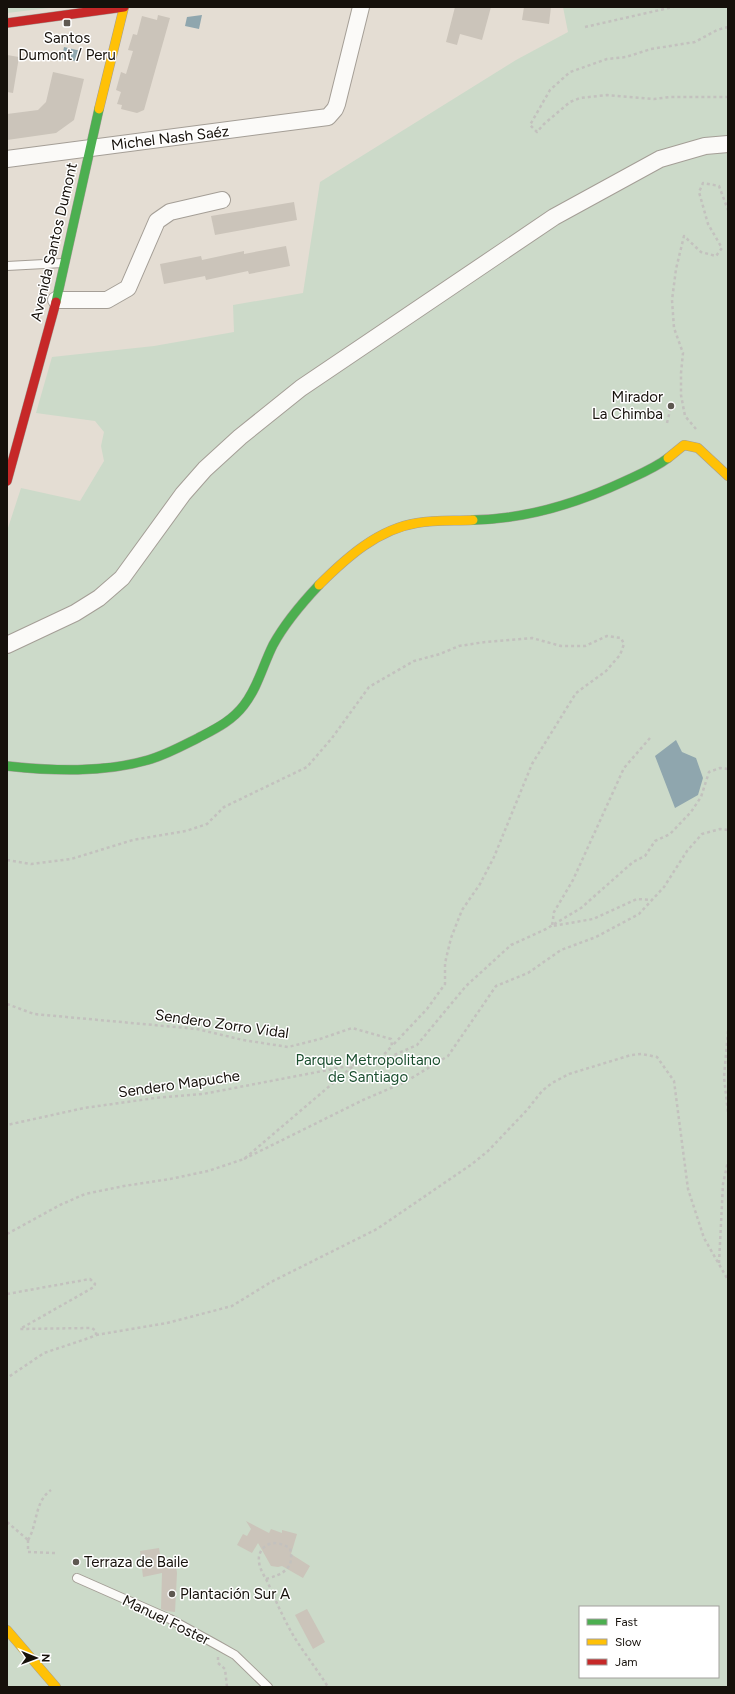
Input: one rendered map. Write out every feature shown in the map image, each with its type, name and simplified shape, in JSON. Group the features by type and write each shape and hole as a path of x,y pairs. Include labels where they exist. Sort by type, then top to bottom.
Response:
{"street":[{"path":"7,23 124,7"},
{"name":"Avenida Santos Dumont","path":"7,481 56,300 90,148 124,7"},
{"name":"Michel Nash Saéz","path":"7,159 319,119 331,114 337,104 361,7"},
{"path":"7,646 76,613 99,598 122,578 183,494 204,469 240,437 301,388 554,217 660,160 705,146 728,144"},
{"path":"56,300 107,300 128,288 157,221 170,212 222,200"},
{"path":"7,766 27,769 70,769 107,768 132,764 166,754 221,726 239,712 251,693 277,637 300,606 340,566 371,540 390,530 412,523 432,520 469,521 504,518 561,505 602,491 636,477 658,465 684,445 698,448 728,476"},
{"path":"7,1630 56,1687"}],"lane":[{"path":"7,266 64,263"},
{"name":"Manuel Foster","path":"77,1578 170,1619 235,1655 268,1687"}],"path":[{"path":"661,7 664,10"},
{"path":"585,27 673,7"},
{"path":"728,27 717,30 695,42 651,50 626,57 607,59 570,72 550,90 530,126 537,132 544,124 570,102 580,98 607,95 654,99 670,97 728,97"},
{"path":"698,431 685,416 681,395 680,373 683,353 674,328 672,300 676,269 684,236 701,252 716,256 722,248 708,224 704,211 699,192 703,183 719,186 728,210"},
{"path":"667,423 671,406"},
{"path":"7,860 31,864 71,860 133,840 186,831 207,824 224,807 308,767 332,738 369,687 414,661 459,646 485,642 532,638 562,646 585,646 608,636 621,638 624,644 620,656 606,671 576,693 532,764 494,857 480,884 462,910 451,938 445,963 445,984 427,1009 376,1063"},
{"path":"552,926 554,912 573,880 624,768 650,738"},
{"path":"244,1159 354,1065 376,1063 417,1045 466,986 511,945 552,926 581,908 633,862 645,856 655,841 670,834 691,812 701,797 709,772 720,768 728,769"},
{"path":"7,1234 60,1205 85,1194 208,1172 244,1159 363,1100 405,1082 448,1056 496,986 528,973 561,950 596,937 639,914 664,887 687,852 702,834 720,829 728,830"},
{"path":"552,926 593,919 636,899 652,900"},
{"name":"Sendero Zorro Vidal","path":"7,1004 34,1014 197,1029 243,1040 288,1047 320,1039 352,1028 391,1039 392,1046"},
{"path":"728,1031 724,1077 728,1113"},
{"path":"7,1378 44,1353 89,1338 96,1334 167,1323 232,1306 270,1282 377,1229 472,1164 488,1151 528,1110 542,1091 552,1083 569,1074 630,1055 642,1054 657,1057 674,1081 688,1188 704,1238 728,1280"},
{"name":"Sendero Mapuche","path":"7,1125 84,1108 155,1098 203,1094 354,1065"},
{"path":"719,1264 723,1184 728,1160"},
{"path":"7,1294 90,1279 95,1284 94,1287 20,1330 92,1328 96,1331 96,1334"},
{"path":"51,1490 44,1495 36,1513 32,1533 28,1540 28,1552 55,1554"},
{"path":"7,1522 28,1540"},
{"path":"266,1579 286,1571 291,1555 290,1548 276,1543 264,1547 259,1554 259,1562 266,1579 269,1586 283,1616 301,1648 317,1668 328,1687"},
{"path":"219,1646 218,1663 225,1669 228,1687"}],"green space":[{"path":"7,7 57,7 7,13"},
{"name":"Parque Metropolitano de Santiago","path":"563,7 728,7 728,1687 7,1687 7,531 21,488 80,501 104,461 101,446 104,432 95,421 36,413 52,357 154,346 234,332 233,305 303,293 320,182 516,60 568,32"}],"water":[{"path":"202,15 199,29 185,26 187,17"},
{"path":"64,47 81,51 78,62 62,58"},
{"path":"676,740 682,752 696,758 703,778 698,795 675,808 655,756"}],"building":[{"path":"455,7 491,7 482,40 460,34 457,45 446,42"},
{"path":"524,7 551,7 549,24 522,20"},
{"path":"158,15 170,18 144,110 137,113 121,109 122,105 117,104 121,92 116,90 121,72 126,74 133,51 128,50 133,34 137,35 142,16 157,20"},
{"path":"7,55 19,57 13,93 7,92"},
{"path":"53,72 84,79 74,120 56,133 7,140 7,114 38,110 46,102"},
{"path":"294,202 297,220 215,235 211,216"},
{"path":"286,246 290,266 249,274 248,271 206,280 205,276 164,284 160,264 201,256 202,260 244,251 244,254"},
{"path":"246,1521 269,1533 271,1529 282,1533 282,1530 297,1534 291,1554 310,1566 303,1578 282,1566 271,1566 258,1543 252,1553 237,1545 243,1534 247,1536 251,1529"},
{"path":"159,1548 161,1561 175,1559 177,1573 175,1612 161,1609 162,1573 143,1577 140,1551"},
{"path":"307,1609 325,1642 313,1649 295,1615"}],"traffic: fast":[{"path":"56,302 99,109"},
{"path":"473,520 512,517 570,503 625,481 653,468 668,458"},
{"path":"7,766 78,770 131,764 168,753 217,728 234,716 249,698 273,645 294,614 319,585"}],"traffic: slow":[{"path":"99,109 124,7"},
{"path":"668,458 684,445 698,448 728,476"},
{"path":"319,585 352,555 376,538 389,531 403,526 424,522 473,520"},
{"path":"7,1630 56,1687"}],"traffic: jam":[{"path":"7,23 124,7"},
{"path":"7,481 56,302"}],"place":[{"name":"Santos Dumont / Peru","path":"67,23"},
{"name":"Mirador La Chimba","path":"671,406"},
{"name":"Terraza de Baile","path":"76,1562"},
{"name":"Plantación Sur A","path":"172,1594"}]}
